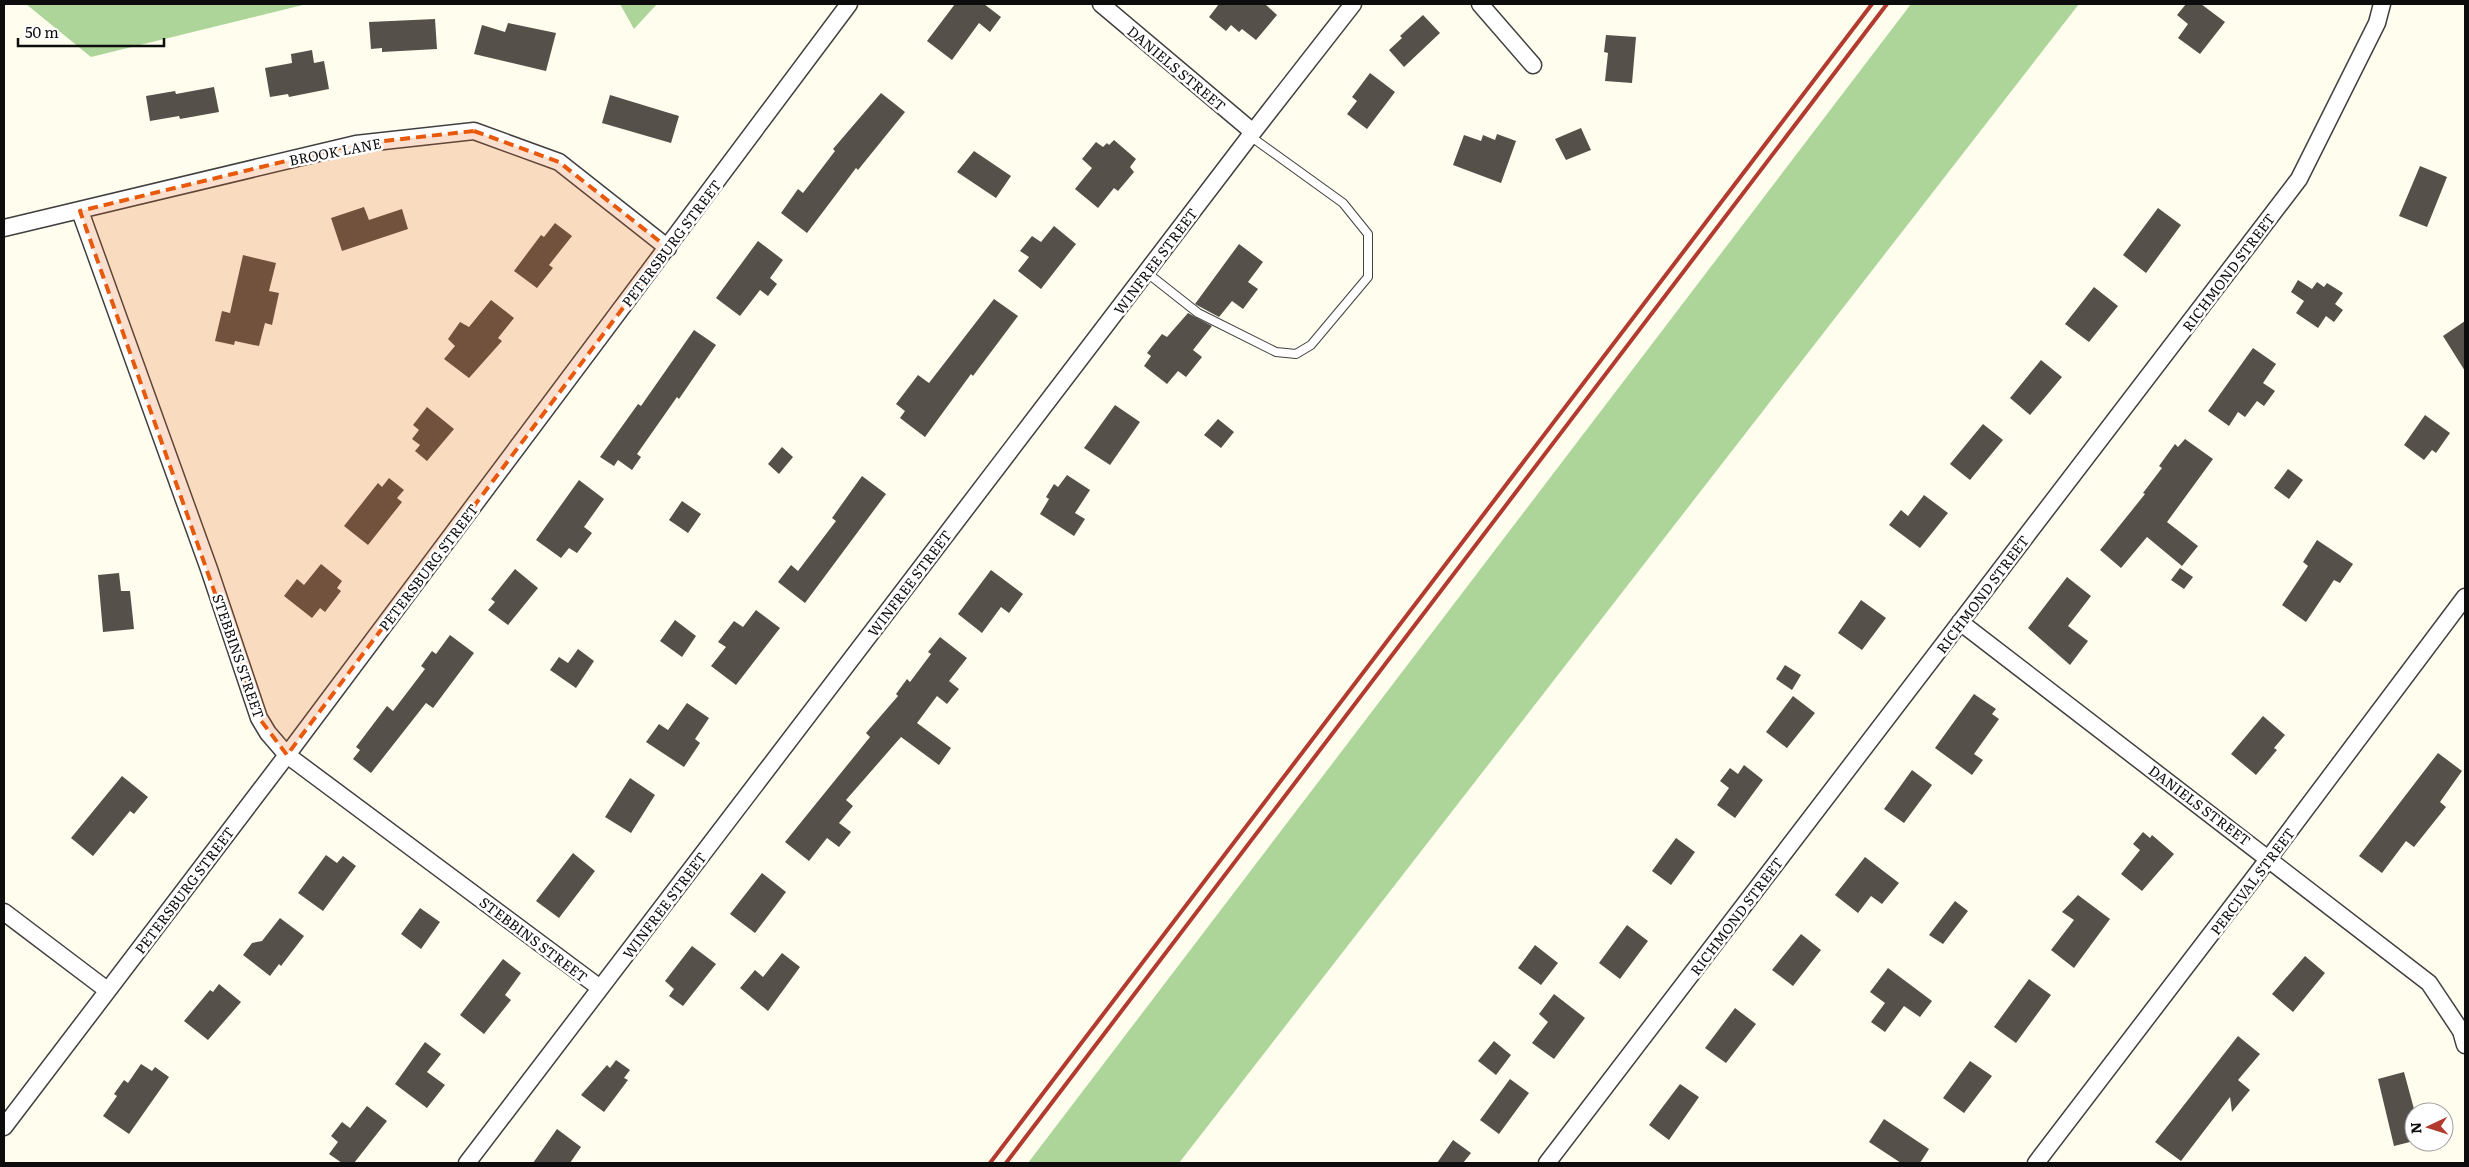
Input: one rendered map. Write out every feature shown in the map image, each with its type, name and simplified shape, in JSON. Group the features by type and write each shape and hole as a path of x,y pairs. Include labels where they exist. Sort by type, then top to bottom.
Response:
{"street":[{"name":"PETERSBURG STREET","path":"4,1127 668,248 849,4"},
{"name":"DANIELS STREET","path":"1101,4 1251,134"},
{"name":"WINFREE STREET","path":"467,1163 1251,134 1353,4"},
{"path":"1480,4 1533,65"},
{"name":"RICHMOND STREET","path":"1547,1163 2299,179 2377,23 2382,4"},
{"name":"BROOK LANE","path":"4,228 356,144 474,131 559,162 668,248"},
{"name":"STEBBINS STREET","path":"80,211 205,560 258,718 268,733 287,754 600,988"},
{"name":"PERCIVAL STREET","path":"2036,1163 2270,858 2465,597"},
{"name":"DANIELS STREET","path":"1960,622 2270,858 2429,983 2461,1031 2465,1045"},
{"path":"4,912 107,990"}],"lane":[{"path":"1146,272 1198,312 1276,352 1296,354 1311,345 1368,277 1368,234 1343,203 1251,134"}],"highlighted area":[{"path":"474,131 559,162 668,248 287,755 259,718 80,211 356,144"}],"green space":[{"path":"26,4 307,4 91,57"},
{"path":"620,4 657,4 634,29"},
{"path":"1911,4 2079,4 1179,1163 1028,1163"}],"building":[{"path":"955,4 984,4 1001,17 990,32 979,23 952,60 927,41"},
{"path":"1219,4 1265,4 1277,15 1256,40 1242,29 1239,32 1231,25 1226,31 1209,17"},
{"path":"2186,4 2201,4 2225,22 2200,54 2178,38 2188,24 2177,15"},
{"path":"1423,15 1440,33 1404,67 1389,50 1402,38 1400,36"},
{"path":"435,19 437,49 382,52 382,48 371,49 369,22"},
{"path":"508,23 556,33 546,71 474,54 482,25 505,32"},
{"path":"1606,35 1636,37 1632,83 1605,81 1608,53 1604,52"},
{"path":"312,50 314,63 324,61 329,89 289,97 288,94 270,97 265,68 292,63 291,54"},
{"path":"1370,73 1395,92 1367,129 1347,114 1357,101 1352,97"},
{"path":"214,87 219,112 180,119 179,116 150,121 146,96 175,91 176,94"},
{"path":"881,93 905,112 858,170 856,168 807,233 781,213 798,189 803,193 835,151 833,149"},
{"path":"610,95 679,116 671,143 602,123"},
{"path":"1581,128 1591,150 1566,160 1555,139"},
{"path":"1497,134 1516,141 1501,183 1453,165 1464,135 1481,141 1483,135 1495,140"},
{"path":"1114,140 1136,159 1130,167 1134,172 1118,191 1114,188 1098,208 1075,189 1092,168 1082,159 1096,142 1103,147 1107,143 1109,145"},
{"path":"974,151 1011,176 996,198 957,172"},
{"path":"2420,166 2447,177 2427,227 2399,216"},
{"path":"364,207 369,220 402,209 408,229 342,251 331,218"},
{"path":"2158,208 2181,225 2146,273 2123,255"},
{"path":"555,223 572,236 549,265 553,268 537,288 514,271 541,235 544,237"},
{"path":"1054,226 1076,244 1041,289 1018,271 1029,257 1020,251 1032,236 1041,242"},
{"path":"758,241 783,260 770,278 777,284 768,296 760,290 740,316 716,298"},
{"path":"1239,244 1263,262 1248,282 1258,289 1243,309 1232,301 1219,317 1195,304"},
{"path":"243,255 276,263 269,291 279,293 272,325 265,323 259,346 235,341 234,345 215,341 222,311 230,313"},
{"path":"2298,280 2312,289 2317,282 2324,287 2327,283 2343,293 2335,304 2343,310 2334,322 2326,316 2318,328 2296,313 2304,301 2291,292"},
{"path":"2094,287 2118,306 2089,342 2065,324"},
{"path":"994,299 1018,316 973,376 971,374 925,437 900,418 905,411 896,404 918,375 929,383"},
{"path":"491,300 514,318 498,338 502,341 469,378 444,359 455,346 448,339 460,322 469,327"},
{"path":"1188,313 1212,326 1193,350 1202,357 1186,377 1178,371 1167,384 1144,366 1151,356 1147,353 1162,334 1167,337"},
{"path":"2465,321 2465,371 2443,336"},
{"path":"694,330 716,345 679,399 677,397 637,454 641,457 632,470 618,460 614,466 600,457 638,404 641,406"},
{"path":"2253,348 2276,364 2263,383 2275,391 2264,406 2257,401 2245,417 2238,412 2229,426 2208,411"},
{"path":"2041,360 2062,377 2030,415 2010,398"},
{"path":"1115,405 1140,422 1110,465 1084,448"},
{"path":"427,407 454,429 427,461 415,451 420,445 412,439 419,430 413,425"},
{"path":"2425,415 2450,433 2436,453 2432,450 2424,460 2404,445"},
{"path":"1218,419 1234,432 1221,448 1204,435"},
{"path":"1983,424 2003,440 1970,480 1950,464"},
{"path":"2185,439 2213,459 2167,522 2198,546 2182,566 2147,537 2121,568 2100,550 2145,494 2143,493 2162,468 2159,466 2175,444 2178,447"},
{"path":"782,447 793,457 779,474 768,464"},
{"path":"2288,469 2303,480 2289,499 2274,488"},
{"path":"1067,475 1090,490 1075,513 1085,519 1074,536 1040,514 1049,499 1046,497 1054,484 1058,487"},
{"path":"862,476 886,494 805,603 778,582 791,565 798,571 836,521 832,518"},
{"path":"389,478 404,490 397,498 402,502 368,545 344,526 378,483 382,487"},
{"path":"579,480 604,499 584,527 592,533 577,553 569,548 561,558 536,540"},
{"path":"1924,495 1948,513 1920,548 1889,525 1901,510 1908,516"},
{"path":"682,501 701,514 688,533 669,520"},
{"path":"2317,540 2353,564 2340,583 2334,580 2306,622 2282,605 2308,566 2303,562"},
{"path":"321,564 342,581 337,588 341,591 325,612 320,608 312,618 284,596 297,579 304,585"},
{"path":"2180,568 2193,577 2184,589 2171,580"},
{"path":"515,569 538,588 508,625 488,610 495,602 491,599"},
{"path":"991,570 1023,594 1009,613 1001,607 982,633 958,614"},
{"path":"119,573 121,591 130,591 134,629 103,632 98,575"},
{"path":"2067,577 2091,596 2068,626 2088,641 2070,665 2028,628"},
{"path":"1861,600 1886,618 1862,650 1838,633"},
{"path":"756,610 780,628 736,685 711,666 726,647 718,642 734,621 743,627"},
{"path":"675,620 696,636 682,657 660,641"},
{"path":"450,635 474,653 433,708 426,703 371,773 353,759 360,750 356,747 387,706 393,711 425,669 421,666 432,651 436,654"},
{"path":"940,637 967,658 949,681 959,689 947,704 937,696 917,723 951,748 939,765 901,737 846,800 853,806 839,823 851,832 839,847 827,838 809,861 785,842 870,737 866,733 898,696 896,694 907,679 910,682 931,654 928,652"},
{"path":"578,649 594,661 576,688 550,670 559,657 568,663"},
{"path":"1785,665 1801,675 1792,690 1776,679"},
{"path":"1974,694 1996,709 1992,714 1999,719 1974,754 1983,760 1972,775 1935,748"},
{"path":"1793,696 1815,713 1787,748 1766,732"},
{"path":"687,703 709,718 695,739 700,743 684,767 646,742 659,724 668,730"},
{"path":"2263,716 2285,735 2274,748 2277,750 2256,775 2231,754"},
{"path":"2438,753 2462,771 2440,802 2446,807 2414,847 2406,841 2382,873 2359,856"},
{"path":"1744,765 1763,780 1735,818 1717,805 1729,788 1720,781 1730,768 1738,774"},
{"path":"1912,770 1932,785 1904,823 1884,809"},
{"path":"122,776 148,797 134,814 130,811 93,856 71,838"},
{"path":"630,778 655,795 631,833 605,817"},
{"path":"2143,832 2150,838 2152,835 2174,854 2142,891 2121,874 2140,850 2133,844"},
{"path":"1676,838 1695,852 1671,885 1652,871"},
{"path":"573,853 595,871 559,918 536,901"},
{"path":"326,855 337,863 343,856 356,866 323,911 298,893"},
{"path":"1865,857 1899,883 1882,904 1871,896 1858,913 1835,895"},
{"path":"762,873 786,892 755,933 730,914"},
{"path":"2078,895 2110,919 2074,968 2051,950 2074,920 2062,912"},
{"path":"1955,901 1968,911 1943,944 1929,935"},
{"path":"420,908 440,922 421,949 401,934"},
{"path":"280,918 304,936 281,966 279,964 270,976 243,955 252,943 262,941"},
{"path":"1627,925 1648,941 1620,979 1599,963"},
{"path":"1801,934 1821,950 1793,986 1772,970"},
{"path":"1535,945 1558,963 1541,985 1518,968"},
{"path":"692,946 716,964 683,1006 669,996 674,989 665,981"},
{"path":"782,953 800,967 768,1011 740,988 755,970 763,977"},
{"path":"2305,956 2325,973 2293,1012 2272,994"},
{"path":"503,959 521,973 505,995 511,1000 484,1034 460,1015"},
{"path":"1888,968 1932,1001 1920,1017 1904,1006 1885,1032 1871,1022 1885,1003 1870,992"},
{"path":"2029,979 2051,995 2016,1043 1994,1027"},
{"path":"219,984 241,1002 208,1040 184,1021 210,990 213,992"},
{"path":"1554,994 1585,1018 1554,1059 1532,1043 1548,1022 1539,1014"},
{"path":"1735,1008 1756,1024 1726,1063 1705,1048"},
{"path":"2238,1036 2260,1054 2238,1080 2250,1090 2232,1112 2230,1097 2181,1161 2155,1142"},
{"path":"1494,1041 1511,1055 1496,1075 1478,1061"},
{"path":"425,1042 441,1054 427,1072 445,1085 427,1108 395,1084"},
{"path":"616,1060 630,1070 624,1078 628,1080 604,1112 581,1095 607,1065 610,1068"},
{"path":"1970,1061 1992,1076 1964,1113 1943,1098"},
{"path":"141,1064 152,1071 155,1067 169,1077 129,1134 103,1116 117,1096 114,1094 124,1080 128,1083"},
{"path":"2404,1072 2412,1102 2404,1102 2404,1144 2394,1146 2378,1079"},
{"path":"1510,1079 1529,1093 1499,1134 1480,1120"},
{"path":"1680,1084 1699,1097 1669,1140 1649,1125"},
{"path":"367,1106 387,1121 354,1163 342,1163 329,1154 338,1142 331,1136 342,1122 350,1128"},
{"path":"1884,1119 1929,1149 1920,1163 1901,1163 1869,1142"},
{"path":"557,1129 581,1147 570,1163 533,1163"},
{"path":"1453,1140 1471,1153 1463,1163 1437,1163"}],"railway":[{"path":"990,1163 1872,4"},
{"path":"1006,1163 1887,4"}]}
